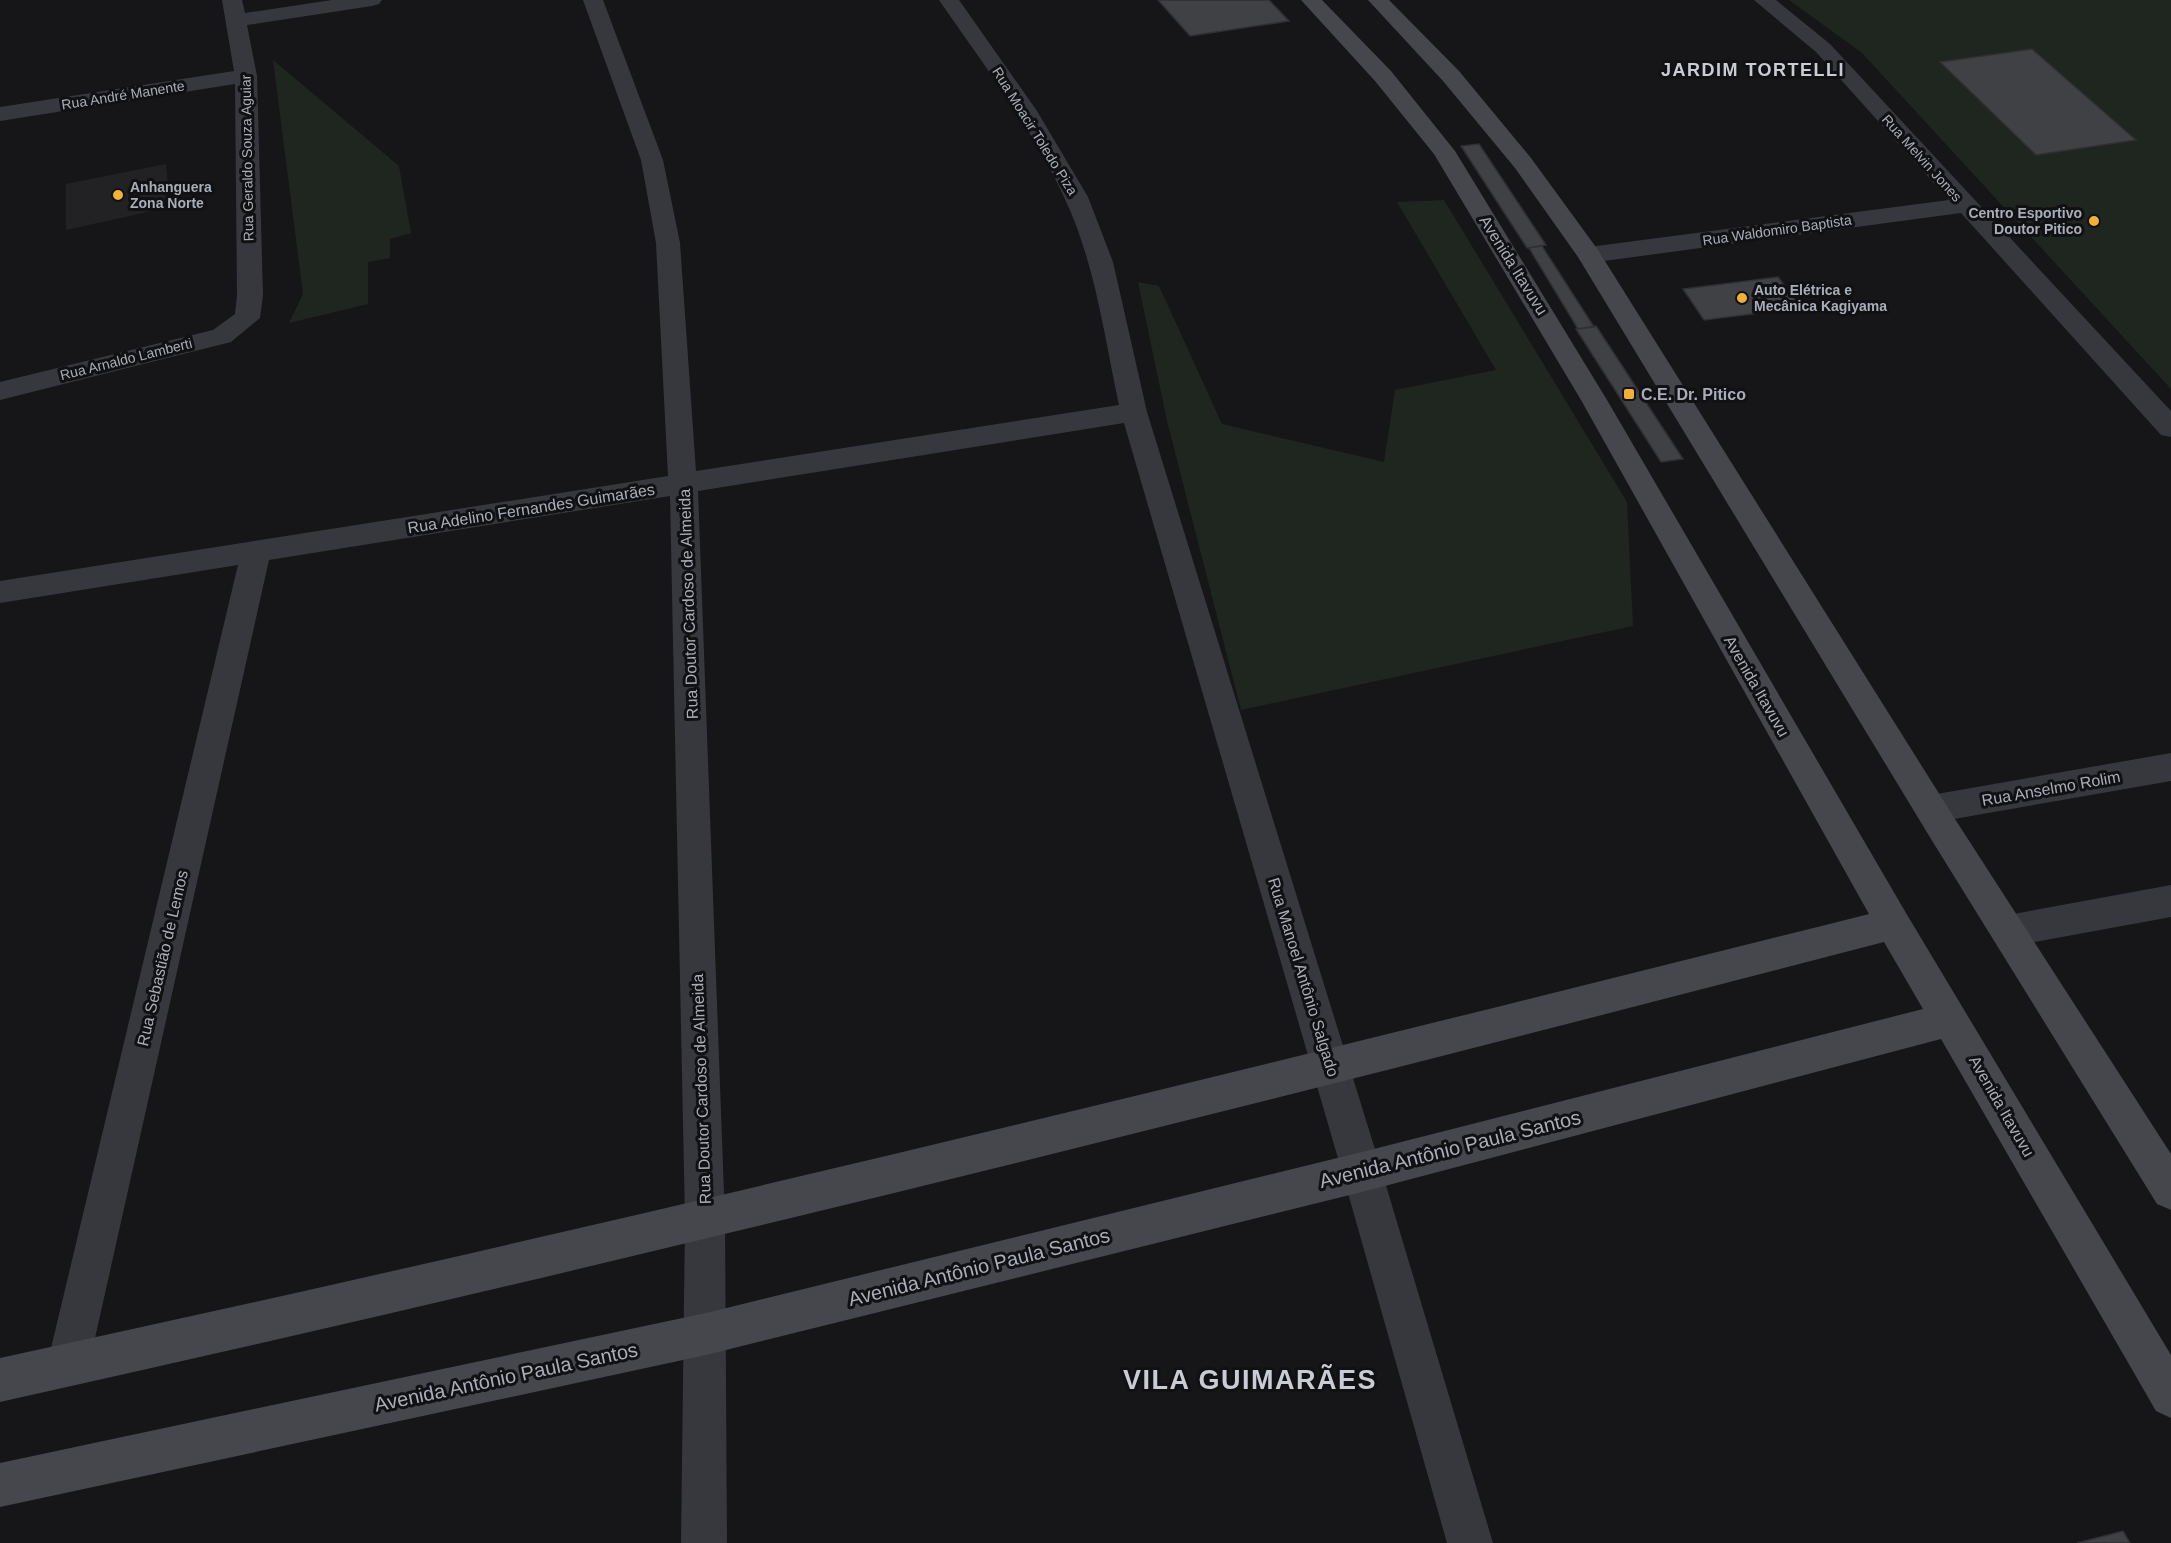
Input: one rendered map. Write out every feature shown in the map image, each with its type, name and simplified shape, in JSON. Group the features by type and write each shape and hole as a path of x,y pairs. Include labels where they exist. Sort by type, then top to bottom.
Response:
{"main road":[{"name":"Avenida Itavuvu","path":"1311,0 1383,76 1444,151 1594,400 1893,924 2171,1396"},
{"path":"1378,0 1473,102 1523,163 1589,255 1931,809 2171,1190"},
{"path":"0,1380 705,1220 1332,1068 1893,924"},
{"name":"Avenida Antônio Paula Santos","path":"0,1485 706,1334 1362,1172 1951,1019"}],"street":[{"path":"233,10 372,0"},
{"name":"Rua Doutor Cardoso de Almeida","path":"593,0 652,160 666,233 685,483 705,1220 704,1543"},
{"name":"Rua Moacir Toledo Piza","path":"949,0 1026,111 1076,197 1101,262 1134,412"},
{"name":"Rua Melvin Jones","path":"1764,0 1822,48 2171,428"},
{"name":"Rua Geraldo Souza Aguiar","path":"233,10 246,76 250,295 247,318"},
{"name":"Rua André Manente","path":"0,114 246,76"},
{"name":"Rua Waldomiro Baptista","path":"1589,255 1965,205"},
{"name":"Rua Arnaldo Lamberti","path":"0,391 222,336 247,318"},
{"name":"Rua Adelino Fernandes Guimarães","path":"0,592 1134,412"},
{"name":"Rua Manoel Antônio Salgado","path":"1134,412 1332,1068 1470,1543"},
{"name":"Rua Sebastião de Lemos","path":"68,1365 256,551"},
{"name":"Rua Anselmo Rolim","path":"1931,809 2171,767"},
{"path":"2008,931 2171,901"}],"shaded area":[{"name":"Centro Esportivo Doutor Pitico","path":"1789,0 2171,0 2171,389 1862,53"},
{"path":"273,60 399,166 411,233 390,239 390,258 368,262 368,304 289,323 303,294"},
{"name":"Anhanguera Zona Norte","path":"166,164 170,207 66,230 66,184"},
{"path":"1444,200 1627,502 1633,626 1241,710 1167,421 1138,282 1159,286 1222,424 1384,462 1395,390 1496,370 1397,202"}],"building":[{"path":"1158,0 1269,0 1289,21 1190,36"},
{"path":"2032,49 2136,140 2036,155 1940,62"},
{"path":"1479,144 1546,245 1527,248 1461,146"},
{"path":"1542,246 1594,327 1578,329 1529,248"},
{"name":"Auto Elétrica e Mecânica Kagiyama","path":"1778,277 1801,308 1704,320 1683,289"},
{"name":"C.E. Dr. Pitico","path":"1596,326 1683,459 1661,462 1576,329"},
{"path":"2123,1531 2130,1543 2077,1543"}],"place":[{"name":"Anhanguera Zona Norte","path":"118,195"},
{"name":"Centro Esportivo Doutor Pitico","path":"2094,221"},
{"name":"Auto Elétrica e Mecânica Kagiyama","path":"1742,298"},
{"name":"C.E. Dr. Pitico","path":"1629,394"}],"district":[{"name":"JARDIM TORTELLI","path":"1753,70"},
{"name":"VILA GUIMARÃES","path":"1250,1380"}]}
